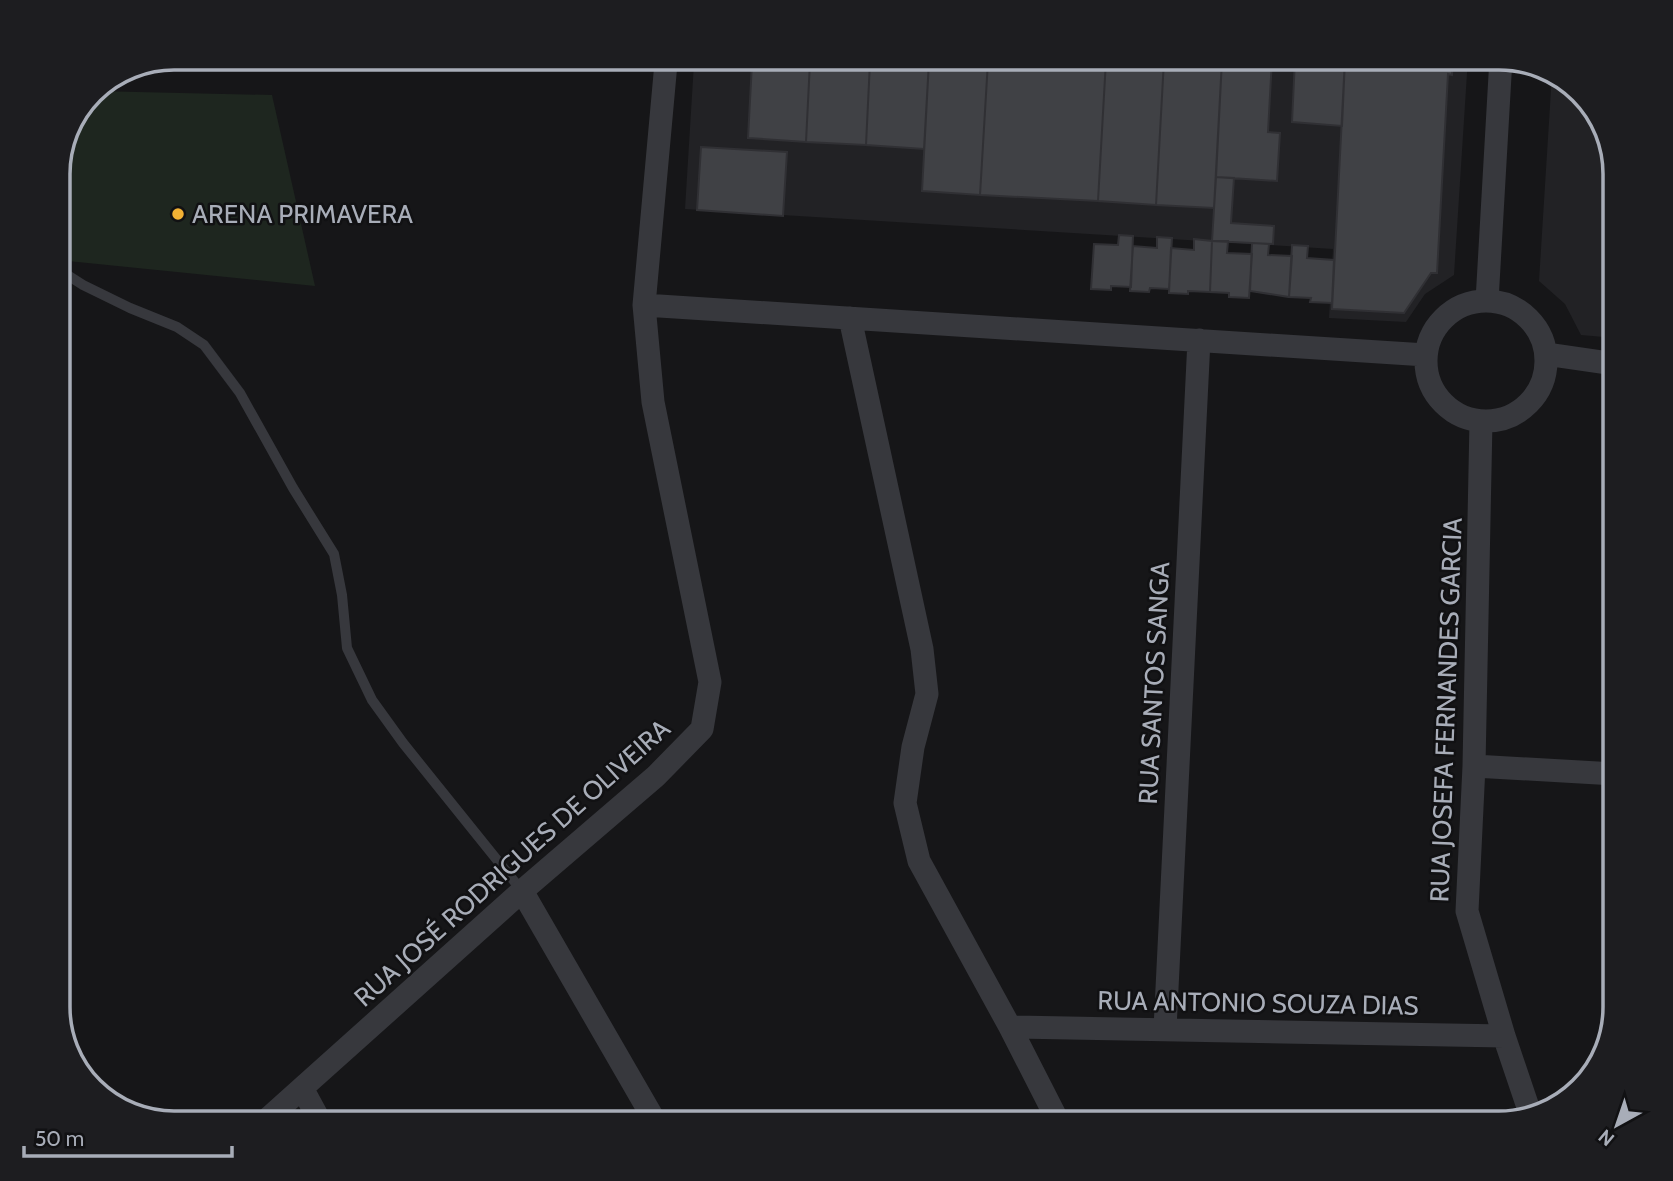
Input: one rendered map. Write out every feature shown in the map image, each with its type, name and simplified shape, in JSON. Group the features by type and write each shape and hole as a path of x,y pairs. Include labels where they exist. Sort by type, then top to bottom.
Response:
{"street":[{"name":"RUA JOSÉ RODRIGUES DE OLIVEIRA","path":"276,1111 522,891 656,776 702,729 710,681 653,402 644,305 665,70"},
{"path":"1487,301 1500,70"},
{"path":"1487,301 1520,311 1533,323 1542,338 1546,354 1546,372 1540,389 1530,403 1515,414 1499,420 1481,421 1462,416 1446,406 1434,391 1427,374 1426,355 1430,337 1439,322 1453,310 1470,303 1487,301"},
{"path":"644,305 1426,355"},
{"path":"850,318 922,649 927,694 913,747 905,803 919,861 1053,1111"},
{"name":"RUA SANTOS SANGA","path":"1165,1029 1199,340"},
{"path":"1546,354 1603,362"},
{"name":"RUA JOSEFA FERNANDES GARCIA","path":"1481,421 1475,766 1467,911 1528,1106"},
{"path":"1475,766 1603,773"},
{"path":"522,891 649,1111"},
{"name":"RUA ANTONIO SOUZA DIAS","path":"1010,1027 1504,1036"},
{"path":"302,1088 314,1111"}],"lane":[{"path":"70,277 130,308 177,327 204,345 240,393 293,488 334,554 348,648 372,700 403,743 522,891"}],"shaded area":[{"path":"694,70 1467,70 1454,275 1425,294 1406,322 1329,318 1333,249 685,209"},
{"path":"1551,85 1568,96 1585,116 1592,128 1602,161 1603,337 1581,335 1565,304 1539,281"},
{"name":"ARENA PRIMAVERA","path":"112,91 272,95 315,286 70,261 70,167 81,128 92,111"}],"building":[{"path":"752,70 810,70 806,142 748,138"},
{"path":"810,70 870,70 866,145 806,142"},
{"path":"870,70 928,70 924,149 866,145"},
{"path":"929,70 987,70 980,195 922,191"},
{"path":"987,70 1105,70 1098,201 980,195"},
{"path":"1105,70 1163,70 1156,205 1098,201"},
{"path":"1163,70 1221,70 1214,208 1156,205"},
{"path":"1221,70 1271,70 1268,132 1280,133 1277,181 1216,177"},
{"path":"1294,70 1345,70 1342,126 1292,122"},
{"path":"1344,70 1452,70 1452,75 1448,74 1437,273 1431,273 1404,313 1332,309"},
{"path":"701,147 787,152 783,216 697,210"},
{"path":"1216,177 1234,178 1231,223 1274,226 1273,244 1212,241"},
{"path":"1119,235 1133,236 1131,287 1091,289 1094,244 1118,245"},
{"path":"1157,237 1172,238 1169,289 1130,291 1133,246 1157,248"},
{"path":"1194,239 1212,241 1210,292 1169,293 1171,248 1194,250"},
{"path":"1212,241 1228,241 1227,253 1252,254 1249,298 1210,292"},
{"path":"1252,243 1269,244 1268,255 1292,256 1289,297 1250,291"},
{"path":"1292,245 1308,246 1307,258 1334,260 1332,303 1289,297"}],"place":[{"name":"ARENA PRIMAVERA","path":"178,214"}]}
